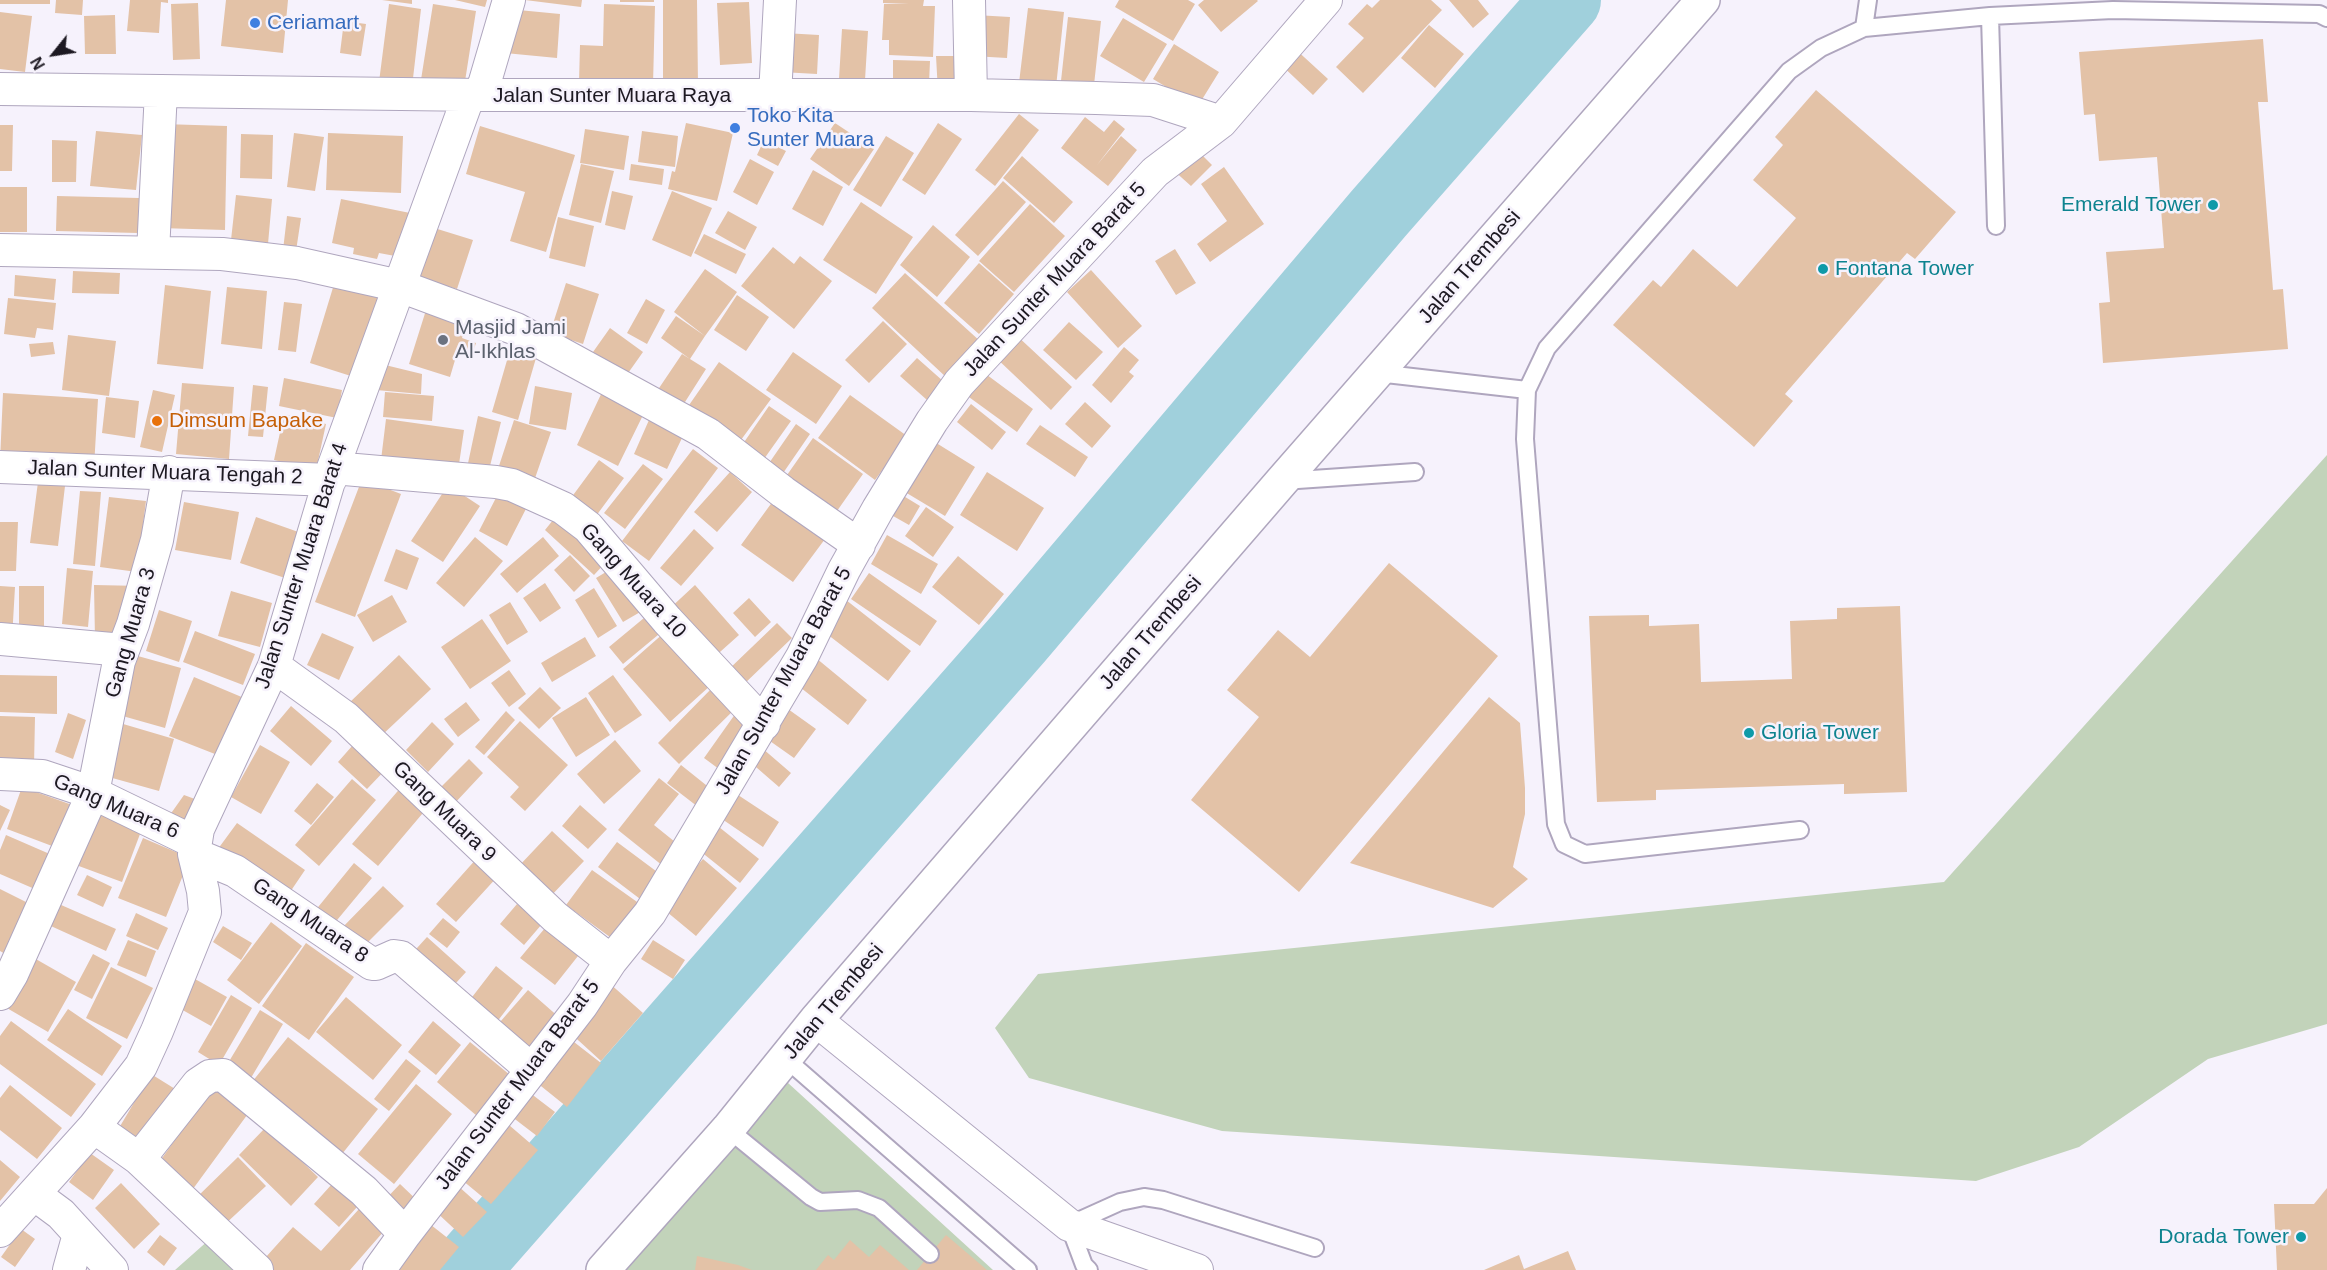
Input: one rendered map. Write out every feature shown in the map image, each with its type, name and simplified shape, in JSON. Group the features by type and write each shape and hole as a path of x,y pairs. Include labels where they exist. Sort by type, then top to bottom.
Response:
{"street":[{"name":"Jalan Sunter Muara Barat 4","path":"194,848 198,829 274,666 332,474 399,286 475,95 509,0"},
{"path":"775,96 780,0"},
{"path":"969,0 971,95"},
{"name":"Jalan Sunter Muara Barat 5","path":"379,1270 582,1005 611,961 650,913 764,724 802,657 859,545 932,421 959,383 1155,172 1221,122 1326,0"},
{"name":"Jalan Trembesi","path":"603,1270 728,1129 816,1020 1282,481 1703,0"},
{"name":"Jalan Sunter Muara Raya","path":"0,89 475,95 971,95 1153,100 1221,122"},
{"path":"153,252 160,91"},
{"path":"0,250 222,254 297,264 399,286 516,329 708,434 783,492 859,545"},
{"name":"Jalan Sunter Muara Tengah 2","path":"0,467 332,474"},
{"name":"Gang Muara 3","path":"4,978 93,794 119,661 133,624 158,540 169,472"},
{"name":"Gang Muara 10","path":"332,474 496,482 512,485 563,507 588,527 667,620 764,724"},
{"path":"0,639 123,650"},
{"name":"Gang Muara 9","path":"274,666 346,718 555,917 611,961"},
{"name":"Gang Muara 6","path":"0,774 42,776 93,794 194,848"},
{"path":"0,1231 94,1127 141,1065 158,1031 205,912 194,848"},
{"name":"Gang Muara 8","path":"194,848 236,871 372,964 394,956 401,957 532,1070"},
{"path":"816,1020 1070,1225 1197,1270"},
{"path":"138,1159 198,1084 210,1076 223,1075 364,1191 405,1234"},
{"path":"94,1127 138,1159 256,1270"},
{"path":"34,1194 61,1214 111,1270"},
{"path":"69,1270 79,1234"}],"lane":[{"path":"1864,28 1868,0"},
{"path":"1800,830 1585,854 1564,844 1556,824 1525,439 1527,390 1547,348 1789,71 1821,48 1864,28 1990,16 2114,10 2319,14 2327,18"},
{"path":"1990,16 1996,226"},
{"path":"1377,373 1527,390"},
{"path":"1282,481 1415,472"},
{"path":"786,1059 1028,1270"},
{"path":"728,1129 811,1197 820,1202 858,1200 868,1202 879,1208 930,1254"},
{"path":"1089,1270 1084,1265 1070,1225 1120,1202 1144,1197 1163,1200 1315,1248"}],"green space":[{"path":"2327,455 2327,1024 2208,1059 2079,1147 1976,1181 1222,1131 1029,1078 995,1028 1038,974 1944,882"},
{"path":"776,1072 993,1270 603,1270"},
{"path":"219,1231 254,1270 175,1270"}],"building":[{"path":"0,0 50,0 50,4 0,4"},
{"path":"56,0 83,0 82,15 55,13"},
{"path":"130,0 168,0 168,3 161,2 159,33 127,31"},
{"name":"Ceriamart","path":"226,0 288,0 283,53 221,46"},
{"path":"382,0 412,0 412,4"},
{"path":"455,0 487,0 485,7"},
{"path":"525,0 582,0 581,7"},
{"path":"620,0 654,0 654,2 620,2"},
{"path":"663,0 697,0 698,86 663,86"},
{"path":"883,0 924,0 923,6 935,6 933,57 889,55 889,40 882,40 884,4 909,4 883,3"},
{"path":"1119,0 1188,0 1195,4 1173,41 1115,7"},
{"path":"1204,0 1258,1 1221,32 1198,5"},
{"path":"1380,0 1431,0 1442,10 1363,93 1336,67 1364,38 1348,24 1367,4 1372,8"},
{"path":"1449,0 1478,0 1489,14 1473,28"},
{"path":"749,2 752,63 720,65 717,3"},
{"path":"198,3 200,59 173,60 171,4"},
{"path":"389,4 421,9 412,87 379,82"},
{"path":"433,4 476,11 463,94 420,86"},
{"path":"604,4 655,6 653,85 579,83 580,45 603,46"},
{"path":"1028,8 1064,12 1056,87 1019,83"},
{"path":"508,9 560,14 557,58 505,53"},
{"path":"0,12 32,16 25,72 0,69"},
{"path":"115,15 116,54 85,54 84,16"},
{"path":"975,15 1010,17 1007,58 972,56"},
{"path":"1068,17 1101,21 1093,94 1060,90"},
{"path":"1123,18 1167,44 1144,82 1100,56"},
{"path":"344,21 366,24 361,56 340,53"},
{"path":"1429,25 1464,54 1435,88 1401,58"},
{"path":"842,29 868,31 865,80 839,79"},
{"path":"784,33 819,35 817,74 781,72"},
{"name":"Emerald Tower","path":"2263,39 2268,102 2258,102 2273,290 2283,289 2288,349 2103,363 2099,303 2110,302 2106,252 2164,248 2157,157 2099,161 2095,114 2084,115 2079,52"},
{"path":"1174,44 1219,72 1198,106 1153,79"},
{"path":"1292,46 1328,79 1313,95 1278,62"},
{"path":"936,56 965,56 966,91 938,92"},
{"path":"893,60 930,61 929,84 893,83"},
{"name":"Fontana Tower","path":"1816,90 1956,212 1915,259 1907,253 1785,394 1793,401 1754,447 1613,325 1653,280 1661,287 1693,249 1737,287 1796,218 1753,180 1783,145 1775,137"},
{"path":"1019,114 1039,130 995,186 975,170"},
{"path":"1085,117 1104,132 1114,120 1125,129 1097,165 1121,136 1137,150 1108,186 1061,148"},
{"path":"686,123 733,133 717,201 668,189 672,171 675,172"},
{"path":"835,123 874,149 849,186 810,159"},
{"path":"938,123 962,139 925,195 902,180"},
{"path":"163,124 227,126 225,230 160,228"},
{"path":"0,125 13,125 12,171 0,171"},
{"path":"480,126 575,155 546,252 510,241 525,192 466,174"},
{"path":"585,129 629,136 624,170 580,163"},
{"path":"96,131 142,135 136,190 90,186"},
{"path":"642,131 678,136 675,167 638,162"},
{"path":"294,133 324,137 315,191 287,187"},
{"path":"328,133 403,136 401,193 326,190"},
{"path":"241,134 273,135 272,179 240,178"},
{"path":"886,136 914,153 881,207 853,190"},
{"path":"52,140 77,141 76,182 52,182"},
{"path":"764,140 786,151 778,166 757,155"},
{"path":"1193,146 1212,165 1191,186 1172,169"},
{"path":"1022,156 1073,202 1054,223 1003,178"},
{"path":"750,159 774,172 757,205 733,192"},
{"path":"581,164 614,171 601,223 569,215"},
{"path":"631,164 664,169 662,185 629,180"},
{"path":"1224,167 1264,224 1210,262 1197,244 1227,221 1201,184"},
{"path":"813,170 843,187 823,226 792,209"},
{"path":"1003,181 1026,202 978,256 955,235"},
{"path":"0,187 27,187 27,232 0,232"},
{"path":"612,191 633,196 625,230 605,225"},
{"path":"672,191 712,208 691,257 652,240"},
{"path":"236,195 272,199 268,244 231,240"},
{"path":"57,196 139,198 138,233 56,231"},
{"path":"341,199 415,214 406,258 379,253 377,259 353,254 354,248 332,243"},
{"path":"861,202 913,237 876,294 823,260"},
{"path":"1030,204 1065,236 1014,292 979,261"},
{"path":"728,211 757,227 745,250 715,233"},
{"path":"287,216 301,218 296,251 283,250"},
{"path":"558,217 594,226 585,267 549,258"},
{"path":"933,225 970,257 937,297 900,265"},
{"path":"431,227 473,240 457,289 415,276"},
{"path":"704,234 746,254 736,274 694,253"},
{"path":"773,247 794,264 800,256 832,281 794,329 741,286"},
{"path":"1175,249 1196,283 1176,295 1155,261"},
{"path":"979,263 1014,294 979,334 944,303"},
{"path":"705,269 737,292 705,336 674,312"},
{"path":"1091,270 1142,326 1118,348 1067,292"},
{"path":"73,271 120,273 119,294 72,293"},
{"path":"905,273 981,342 947,378 872,308"},
{"path":"15,275 56,279 54,300 14,296"},
{"path":"335,281 379,295 354,377 310,363"},
{"path":"566,283 599,294 583,344 550,333"},
{"path":"165,285 211,291 203,369 157,364"},
{"path":"227,287 267,291 262,349 221,344"},
{"path":"737,295 769,317 746,351 714,330"},
{"path":"8,298 56,303 53,330 37,328 35,338 4,334"},
{"path":"646,299 665,310 647,344 627,333"},
{"path":"284,302 302,304 296,352 278,350"},
{"name":"Masjid Jami Al-Ikhlas","path":"427,307 468,321 462,338 476,343 472,355 458,350 450,377 409,364"},
{"path":"676,316 705,336 690,359 661,338"},
{"path":"883,321 907,344 869,383 845,360"},
{"path":"1069,322 1103,352 1076,380 1043,350"},
{"path":"610,328 643,352 626,376 593,352"},
{"path":"1014,333 1072,387 1051,410 993,355"},
{"path":"68,335 116,341 109,396 62,390"},
{"path":"53,342 55,354 31,357 29,344"},
{"path":"1124,347 1139,360 1129,372 1134,376 1111,403 1092,385"},
{"path":"510,350 536,358 518,420 492,412"},
{"path":"793,352 842,386 816,424 766,390"},
{"path":"682,354 706,369 678,413 653,397"},
{"path":"917,358 943,381 927,400 900,376"},
{"path":"719,362 771,399 738,444 687,408"},
{"path":"381,364 422,374 421,394 376,390"},
{"path":"979,369 1033,409 1017,432 962,392"},
{"path":"284,378 342,390 337,418 279,406"},
{"path":"182,383 234,387 229,459 176,454"},
{"path":"253,385 268,387 263,437 248,436"},
{"path":"535,386 572,393 566,430 529,424"},
{"path":"604,388 646,409 618,466 577,445"},
{"name":"Dimsum Bapake","path":"153,390 175,395 162,452 140,447"},
{"path":"385,392 434,396 432,421 383,417"},
{"path":"3,393 98,399 94,467 0,461"},
{"path":"850,395 907,436 875,480 818,438"},
{"path":"106,397 139,401 135,438 102,433"},
{"path":"1085,402 1111,426 1092,448 1065,424"},
{"path":"971,404 1006,432 992,450 957,422"},
{"path":"769,406 791,421 759,466 738,451"},
{"path":"284,414 326,424 316,470 274,460"},
{"path":"478,416 501,422 488,474 467,468"},
{"path":"386,419 464,430 458,471 381,460"},
{"path":"514,420 551,432 533,484 497,472"},
{"path":"649,420 683,436 667,469 634,454"},
{"path":"796,424 810,434 779,479 765,469"},
{"path":"1040,425 1088,457 1075,477 1026,444"},
{"path":"925,436 975,467 945,516 895,486"},
{"path":"813,438 863,474 830,521 780,485"},
{"path":"693,449 718,468 649,561 622,541"},
{"path":"599,460 624,478 596,516 571,498"},
{"path":"643,464 663,479 625,529 604,513"},
{"path":"730,472 752,492 717,532 694,512"},
{"path":"987,472 1044,508 1017,551 960,515"},
{"path":"362,479 401,494 355,617 315,602"},
{"path":"38,482 65,486 58,546 30,543"},
{"path":"448,485 480,506 443,562 411,541"},
{"path":"501,488 529,503 507,546 479,531"},
{"path":"80,491 101,492 95,566 73,564"},
{"path":"897,492 920,506 909,525 886,512"},
{"path":"109,497 146,501 137,572 100,567"},
{"path":"773,501 825,539 793,582 741,545"},
{"path":"184,502 239,512 231,560 175,550"},
{"path":"926,507 954,527 933,557 905,536"},
{"path":"557,515 607,561 594,575 545,530"},
{"path":"256,517 304,534 288,579 240,563"},
{"path":"0,522 18,522 16,571 0,571"},
{"path":"694,529 714,548 681,586 660,568"},
{"path":"887,535 938,564 921,594 871,564"},
{"path":"475,537 503,561 464,607 436,583"},
{"path":"543,537 559,556 517,593 500,574"},
{"path":"396,549 419,558 407,590 384,581"},
{"path":"570,555 590,576 574,592 554,570"},
{"path":"958,556 1004,594 979,625 932,587"},
{"path":"1389,563 1498,656 1299,892 1191,800 1259,717 1227,690 1278,630 1310,657"},
{"path":"616,566 642,611 623,622 596,578"},
{"path":"67,568 93,571 88,627 62,624"},
{"path":"869,573 937,621 920,646 851,599"},
{"path":"545,583 561,608 540,622 523,598"},
{"path":"94,585 142,586 120,642 95,639"},
{"path":"695,585 739,635 711,660 667,611"},
{"path":"0,586 15,587 12,639 0,638"},
{"path":"19,586 44,586 44,638 19,638"},
{"path":"594,588 617,626 598,638 575,600"},
{"path":"231,591 272,603 260,647 218,636"},
{"path":"392,595 407,622 373,642 357,615"},
{"path":"749,598 771,622 755,637 733,613"},
{"path":"846,600 911,651 888,681 823,631"},
{"path":"510,602 528,632 507,645 489,615"},
{"name":"Gloria Tower","path":"1900,606 1907,792 1844,794 1844,784 1656,790 1656,800 1597,802 1589,616 1649,615 1649,626 1699,624 1701,682 1792,679 1790,621 1837,619 1837,608"},
{"path":"159,610 192,621 179,662 146,651"},
{"path":"650,613 664,630 623,664 609,647"},
{"path":"482,619 511,661 470,689 441,647"},
{"path":"777,623 792,638 741,687 727,671"},
{"path":"195,631 255,654 243,685 183,662"},
{"path":"665,632 711,685 670,722 623,669"},
{"path":"322,633 354,647 339,680 307,665"},
{"path":"585,637 596,656 552,682 541,663"},
{"path":"127,653 181,668 165,728 112,713"},
{"path":"399,655 431,689 380,737 349,703"},
{"path":"816,658 867,700 848,725 796,684"},
{"path":"509,670 526,694 509,707 491,683"},
{"path":"0,675 57,676 57,714 0,712"},
{"path":"613,675 642,715 615,733 588,693"},
{"path":"194,677 244,698 220,756 169,736"},
{"path":"715,685 737,707 679,764 658,743"},
{"path":"540,687 561,708 539,729 518,708"},
{"path":"586,697 610,735 576,757 552,718"},
{"path":"1489,697 1520,723 1525,814 1513,867 1528,879 1493,908 1350,863"},
{"path":"466,702 480,720 458,737 444,719"},
{"path":"781,704 816,729 794,758 760,734"},
{"path":"291,706 332,741 311,766 270,731"},
{"path":"738,710 758,724 723,772 704,758"},
{"path":"506,711 515,720 484,755 475,747"},
{"path":"68,713 86,720 73,759 55,752"},
{"path":"0,716 35,717 34,766 0,765"},
{"path":"113,721 174,739 159,791 98,774"},
{"path":"520,721 568,765 525,811 510,797 519,787 487,757"},
{"path":"432,722 454,744 428,772 406,750"},
{"path":"360,737 390,765 367,789 338,762"},
{"path":"615,740 641,771 604,804 577,774"},
{"path":"260,745 290,762 261,814 231,797"},
{"path":"762,748 791,773 779,787 749,761"},
{"path":"469,759 483,773 454,804 439,789"},
{"path":"681,765 716,793 702,810 667,783"},
{"path":"659,778 679,794 654,825 685,850 668,870 618,830"},
{"path":"352,779 376,800 319,866 295,845"},
{"path":"317,783 334,797 311,825 294,811"},
{"path":"403,785 428,807 378,866 352,844"},
{"path":"22,787 75,806 60,849 7,829"},
{"path":"735,793 779,822 763,847 719,817"},
{"path":"184,795 203,802 191,830 167,819"},
{"path":"0,805 10,810 0,831"},
{"path":"580,805 607,829 588,849 562,826"},
{"path":"89,806 143,826 122,882 68,862"},
{"path":"237,823 305,870 284,901 215,853"},
{"path":"719,827 759,859 740,883 700,851"},
{"path":"552,831 584,861 550,897 518,867"},
{"path":"6,835 52,855 37,890 0,874 0,850"},
{"path":"143,838 190,858 166,917 118,898"},
{"path":"617,842 668,880 648,905 598,867"},
{"path":"478,857 499,875 456,922 436,904"},
{"path":"703,859 737,888 696,936 661,907"},
{"path":"354,863 372,878 328,931 310,917"},
{"path":"592,870 640,904 614,940 566,905"},
{"path":"87,875 112,887 103,907 77,895"},
{"path":"383,886 404,906 358,952 338,932"},
{"path":"0,889 32,905 7,955 0,951"},
{"path":"52,901 116,929 106,951 42,922"},
{"path":"517,904 542,924 524,945 500,924"},
{"path":"136,913 168,928 158,950 126,936"},
{"path":"443,918 460,932 447,948 429,934"},
{"path":"271,922 302,946 259,1004 227,980"},
{"path":"223,926 252,943 241,960 213,942"},
{"path":"545,928 578,956 555,985 520,958"},
{"path":"427,937 466,972 445,995 407,959"},
{"path":"128,940 156,951 146,977 117,965"},
{"path":"653,940 685,960 673,979 641,959"},
{"path":"306,943 354,977 309,1040 262,1006"},
{"path":"27,954 76,982 48,1032 0,1004"},
{"path":"93,954 110,963 92,999 74,990"},
{"path":"496,966 523,988 493,1027 466,1005"},
{"path":"111,967 153,988 127,1039 86,1018"},
{"path":"195,979 227,997 211,1026 179,1008"},
{"path":"608,982 643,1013 601,1061 567,1030"},
{"path":"528,990 561,1019 525,1059 493,1030"},
{"path":"231,995 252,1008 219,1065 198,1052"},
{"path":"346,997 402,1045 373,1080 316,1032"},
{"path":"68,1009 122,1046 102,1076 47,1040"},
{"path":"260,1010 283,1024 245,1088 222,1073"},
{"path":"11,1021 96,1084 71,1117 0,1064 0,1036"},
{"path":"433,1021 461,1045 436,1075 408,1052"},
{"path":"565,1035 601,1063 567,1107 531,1078"},
{"path":"288,1037 378,1109 338,1159 248,1087"},
{"path":"470,1042 510,1075 477,1116 437,1082"},
{"path":"406,1059 421,1071 389,1111 374,1099"},
{"path":"151,1074 180,1092 149,1146 119,1128"},
{"path":"416,1084 452,1114 394,1184 358,1154"},
{"path":"10,1085 62,1128 37,1159 0,1130 0,1098"},
{"path":"214,1085 250,1111 190,1193 155,1168"},
{"path":"521,1086 555,1112 537,1136 503,1110"},
{"path":"509,1125 538,1150 491,1204 462,1180"},
{"path":"266,1127 318,1177 291,1206 239,1155"},
{"path":"90,1153 114,1170 93,1200 69,1182"},
{"path":"238,1157 266,1186 221,1228 194,1200"},
{"path":"0,1160 20,1177 0,1201"},
{"path":"121,1183 160,1224 134,1249 95,1208"},
{"path":"332,1184 357,1207 339,1227 314,1204"},
{"path":"400,1184 421,1204 403,1223 382,1203"},
{"path":"456,1184 487,1212 463,1237 433,1209"},
{"name":"Dorada Tower","path":"2327,1188 2327,1270 2277,1270 2274,1204 2314,1204"},
{"path":"359,1209 384,1231 350,1270 259,1270 256,1268 293,1227 321,1251"},
{"path":"426,1221 459,1247 440,1270 387,1270"},
{"path":"21,1229 35,1239 15,1267 1,1257"},
{"path":"160,1235 177,1248 164,1266 147,1252"},
{"path":"946,1235 987,1270 917,1270"},
{"path":"850,1240 869,1257 880,1245 909,1270 816,1270 828,1255 834,1260"},
{"path":"1568,1251 1576,1270 1484,1270 1519,1255 1524,1269"},
{"path":"697,1256 738,1265 752,1270 695,1270"}],"waterway":[{"path":"464,1270 1018,639 1379,213 1566,0"}],"place":[{"name":"Ceriamart","path":"255,23"},
{"name":"Toko Kita Sunter Muara","path":"735,128"},
{"name":"Emerald Tower","path":"2213,205"},
{"name":"Fontana Tower","path":"1823,269"},
{"name":"Masjid Jami Al-Ikhlas","path":"443,340"},
{"name":"Dimsum Bapake","path":"157,421"},
{"name":"Gloria Tower","path":"1749,733"},
{"name":"Dorada Tower","path":"2301,1237"}]}
